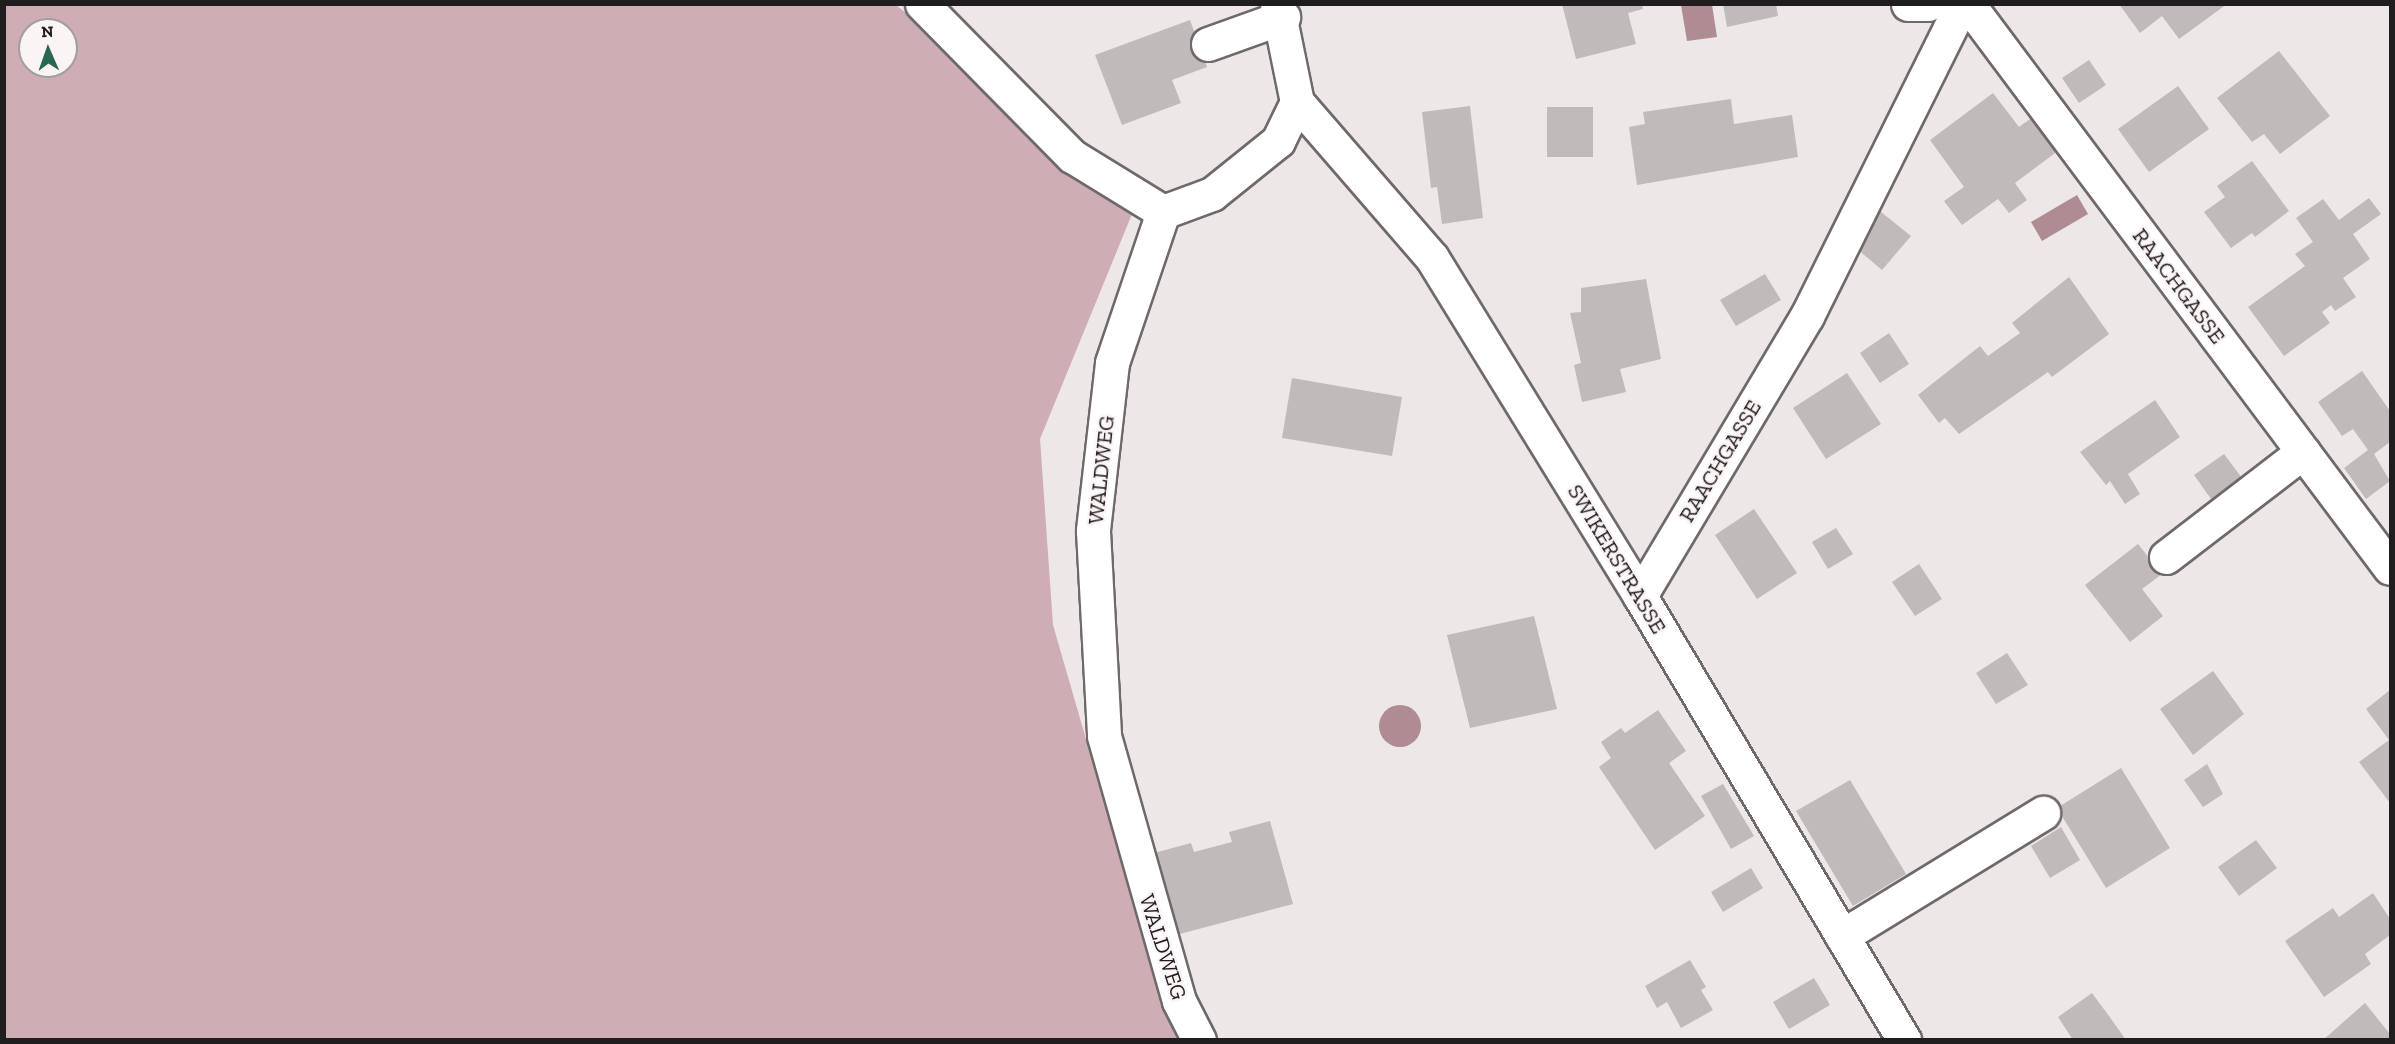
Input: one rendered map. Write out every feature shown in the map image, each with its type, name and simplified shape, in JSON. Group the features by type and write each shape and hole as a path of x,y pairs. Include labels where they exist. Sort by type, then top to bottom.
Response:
{"street":[{"path":"922,4 1072,156 1162,212 1212,195 1278,141 1297,102 1280,11 1208,44"},
{"path":"1908,4 1928,4"},
{"name":"RAACHGASSE","path":"1640,596 1807,316 1962,4"},
{"name":"RAACHGASSE","path":"1968,4 2391,567"},
{"name":"SWIKERSTRASSE","path":"1297,102 1432,258 1640,596 1904,1040"},
{"name":"WALDWEG","path":"1162,212 1112,363 1094,531 1104,736 1179,1001 1200,1040"},
{"path":"2166,556 2303,452"},
{"path":"1842,936 2043,813"}],"shaded area":[{"path":"5,5 896,5 1077,150 1132,214 1040,439 1053,625 1132,898 1188,1039 5,1040"},
{"path":"1681,5 1712,5 1717,37 1687,41"},
{"path":"2077,195 2088,214 2042,241 2031,222"},
{"path":"1400,705 1415,711 1421,726 1415,741 1400,747 1385,741 1379,726 1385,711"}],"building":[{"path":"1562,4 1642,4 1643,9 1628,13 1636,44 1576,59"},
{"path":"1723,4 1776,4 1778,16 1727,27"},
{"path":"2119,4 2227,4 2179,39 2162,16 2140,33"},
{"path":"1190,20 1207,67 1172,80 1181,103 1122,125 1095,55"},
{"path":"2279,51 2330,116 2280,154 2264,134 2252,142 2217,98"},
{"path":"2089,60 2106,85 2079,103 2062,78"},
{"path":"2178,86 2209,129 2149,172 2118,129"},
{"path":"1993,93 2019,127 2037,114 2062,148 2015,183 2027,200 2009,213 1998,199 1962,225 1944,201 1964,187 1930,140"},
{"path":"1731,99 1734,124 1792,115 1798,157 1637,185 1629,127 1645,124 1643,112"},
{"path":"1470,106 1483,218 1442,224 1437,187 1431,188 1422,112"},
{"path":"1547,107 1593,107 1593,157 1547,157"},
{"path":"2252,161 2289,211 2255,237 2252,233 2231,248 2204,212 2225,197 2217,186"},
{"path":"2369,198 2381,214 2353,234 2370,259 2343,278 2356,297 2335,311 2331,305 2322,312 2330,323 2284,356 2248,307 2305,266 2295,254 2313,242 2296,218 2323,199 2339,220"},
{"path":"1876,208 1911,236 1882,270 1856,248"},
{"path":"1765,274 1781,300 1736,326 1720,300"},
{"path":"2069,277 2109,334 2052,377 2048,372 1959,434 1945,418 1939,423 1918,395 1980,346 1988,356 2020,333 2012,323"},
{"path":"1646,279 1661,359 1620,369 1626,392 1582,402 1574,365 1581,363 1570,313 1581,312 1581,288"},
{"path":"1889,333 1909,364 1880,383 1860,353"},
{"path":"2362,371 2390,411 2390,442 2374,454 2390,481 2366,499 2344,468 2368,450 2353,429 2342,436 2318,402"},
{"path":"1847,373 1881,424 1826,459 1793,408"},
{"path":"1292,378 1402,397 1392,456 1282,438"},
{"path":"2155,400 2180,437 2128,474 2140,494 2125,504 2110,481 2106,485 2080,452"},
{"path":"2224,454 2242,478 2211,499 2194,475"},
{"path":"1754,509 1797,573 1757,599 1715,535"},
{"path":"1836,528 1853,554 1828,569 1812,542"},
{"path":"2138,544 2162,574 2142,589 2163,616 2130,642 2085,585"},
{"path":"1919,564 1942,599 1915,616 1892,582"},
{"path":"1534,616 1557,709 1470,728 1447,635"},
{"path":"2007,653 2028,685 1996,704 1976,673"},
{"path":"2213,671 2244,714 2193,755 2160,709"},
{"path":"2390,690 2390,803 2359,762 2389,740 2366,709"},
{"path":"1658,710 1686,751 1669,763 1705,816 1655,850 1599,767 1611,758 1601,742 1621,728 1625,733"},
{"path":"2207,764 2223,794 2203,807 2184,780"},
{"path":"2121,768 2170,848 2106,888 2057,808"},
{"path":"1850,780 1906,874 1853,906 1796,811"},
{"path":"1723,784 1754,836 1731,849 1701,796"},
{"path":"1270,821 1293,904 1176,935 1154,853 1191,843 1194,852 1232,842 1229,832"},
{"path":"2061,827 2080,860 2050,878 2031,846"},
{"path":"2256,840 2277,868 2239,896 2218,867"},
{"path":"1751,868 1763,888 1723,912 1711,892"},
{"path":"2373,893 2390,919 2390,935 2365,954 2371,964 2324,997 2285,941 2333,908 2339,917"},
{"path":"1690,960 1706,987 1701,990 1713,1010 1681,1028 1667,1002 1657,1008 1645,986"},
{"path":"1814,978 1830,1005 1789,1029 1773,1002"},
{"path":"2092,993 2126,1040 2073,1040 2058,1017"},
{"path":"2365,1003 2390,1034 2390,1040 2323,1040"}]}
